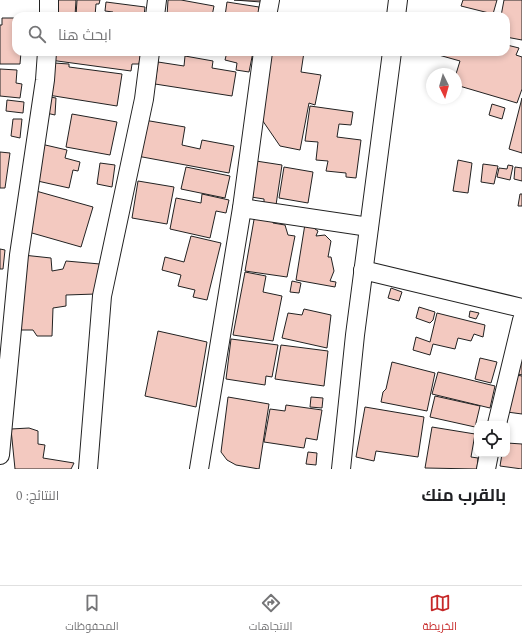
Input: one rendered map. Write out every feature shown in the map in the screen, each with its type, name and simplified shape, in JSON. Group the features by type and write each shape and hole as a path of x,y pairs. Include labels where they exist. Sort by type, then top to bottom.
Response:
{"street":[{"path":"49,0 49,12"},
{"path":"156,12 157,0"},
{"path":"268,12 270,0"},
{"path":"396,12 398,0"},
{"path":"0,455 19,255 46,80 47,56"},
{"path":"88,469 102,296 144,99 149,56"},
{"path":"199,469 242,208 262,56"},
{"path":"341,469 369,227 391,56"},
{"path":"242,208 369,227"},
{"path":"364,270 522,308"},
{"path":"498,421 522,320"},
{"path":"486,469 488,457"}],"building":[{"path":"52,0 76,0 75,12 51,12"},
{"path":"77,0 100,0 99,4 96,4 95,12 76,12"},
{"path":"168,0 181,0 214,6 213,12 167,12"},
{"path":"234,0 262,0 261,2"},
{"path":"463,0 497,0 494,12 485,12 461,6"},
{"path":"504,0 522,0 522,40 510,38 510,12 502,12"},
{"path":"106,2 145,7 144,12 105,11"},
{"path":"227,2 259,7 258,12 226,12"},
{"path":"2,18 12,18 12,56 21,56 20,64 0,64 0,25 2,25"},
{"path":"510,46 519,48 516,55 522,57 522,89 517,103 462,87 462,68 458,68 460,61 442,56 510,56"},
{"path":"50,56 140,56 139,64 132,64 131,71 50,60"},
{"path":"185,56 213,61 212,68 236,72 232,96 155,84 158,62 184,66"},
{"path":"226,56 252,56 249,72 236,70 237,63 225,60"},
{"path":"266,56 303,56 301,72 321,75 315,105 309,103 300,150 280,146 256,111"},
{"path":"54,63 69,64 69,67 122,74 117,106 48,95"},
{"path":"0,69 17,70 16,83 22,84 20,98 0,96"},
{"path":"44,96 56,98 55,115 42,112"},
{"path":"522,98 522,153 509,149"},
{"path":"7,100 24,102 23,113 6,111"},
{"path":"492,104 505,108 502,119 489,115"},
{"path":"310,106 353,112 351,125 339,124 337,137 361,140 356,178 346,177 346,173 326,171 328,161 316,160 318,142 305,141"},
{"path":"72,114 117,122 110,155 66,147"},
{"path":"13,119 22,119 20,138 11,136"},
{"path":"144,120 185,127 182,145 200,149 202,140 234,146 229,173 137,156"},
{"path":"41,144 67,150 65,158 80,162 78,171 73,170 69,188 33,180"},
{"path":"0,152 10,153 5,188 0,188"},
{"path":"458,160 472,163 468,193 453,191"},
{"path":"256,161 282,165 276,205 264,203 264,199 251,197"},
{"path":"100,163 115,165 112,187 97,184"},
{"path":"483,164 498,166 494,184 481,182"},
{"path":"508,165 513,166 510,180 497,177 499,168 507,169"},
{"path":"186,167 230,176 225,198 181,189"},
{"path":"284,167 313,172 308,203 279,198"},
{"path":"515,167 522,168 522,181 514,179"},
{"path":"138,181 174,187 167,224 132,218"},
{"path":"36,191 93,207 81,247 25,231"},
{"path":"202,194 229,200 226,213 216,211 210,238 170,229 176,198 201,203"},
{"path":"520,194 522,194 522,206 518,206"},
{"path":"255,214 273,217 273,223 285,225 288,235 295,236 287,277 245,271"},
{"path":"305,224 316,225 315,229 318,231 316,236 325,235 331,241 328,257 331,257 334,271 330,281 336,282 335,287 296,280"},
{"path":"191,236 221,243 207,300 193,297 195,290 178,286 181,275 162,270 165,257 184,262"},
{"path":"0,249 5,250 3,269 0,269"},
{"path":"23,255 51,258 52,271 63,269 66,261 100,264 96,294 66,295 66,306 53,308 52,336 37,336 33,330 17,330"},
{"path":"245,272 266,276 263,292 282,296 273,341 233,335"},
{"path":"292,281 301,283 299,293 290,292"},
{"path":"391,288 402,292 399,301 388,298"},
{"path":"419,307 435,312 433,320 430,323 416,318"},
{"path":"304,309 331,315 327,348 282,338 288,313 302,315"},
{"path":"470,311 479,313 476,319 469,317"},
{"path":"437,313 485,325 483,337 474,334 471,341 458,338 455,349 433,344 430,355 413,350 416,337 430,342"},
{"path":"158,331 207,342 196,407 145,396"},
{"path":"231,339 278,345 272,377 266,376 265,385 226,379"},
{"path":"281,345 328,351 324,386 275,379"},
{"path":"522,354 522,375 518,374"},
{"path":"480,358 497,362 491,383 475,379"},
{"path":"392,362 435,373 427,411 381,402 383,392 386,389"},
{"path":"438,372 495,386 490,408 432,394"},
{"path":"516,375 522,376 522,414 507,412"},
{"path":"435,396 480,406 476,421 474,421 474,427 430,417"},
{"path":"228,397 269,404 259,469 236,465 227,460 221,452"},
{"path":"311,397 323,398 322,408 310,407"},
{"path":"286,405 322,410 317,440 306,438 304,448 264,442 270,409 285,411"},
{"path":"365,407 424,417 418,457 376,451 374,461 356,457"},
{"path":"432,427 474,434 471,457 478,458 477,469 425,468"},
{"path":"29,428 38,431 38,444 45,445 43,458 74,463 71,469 15,469 11,429"},
{"path":"510,443 522,444 522,469 500,466 502,457 510,457"},
{"path":"308,452 317,453 316,465 306,464"}]}
